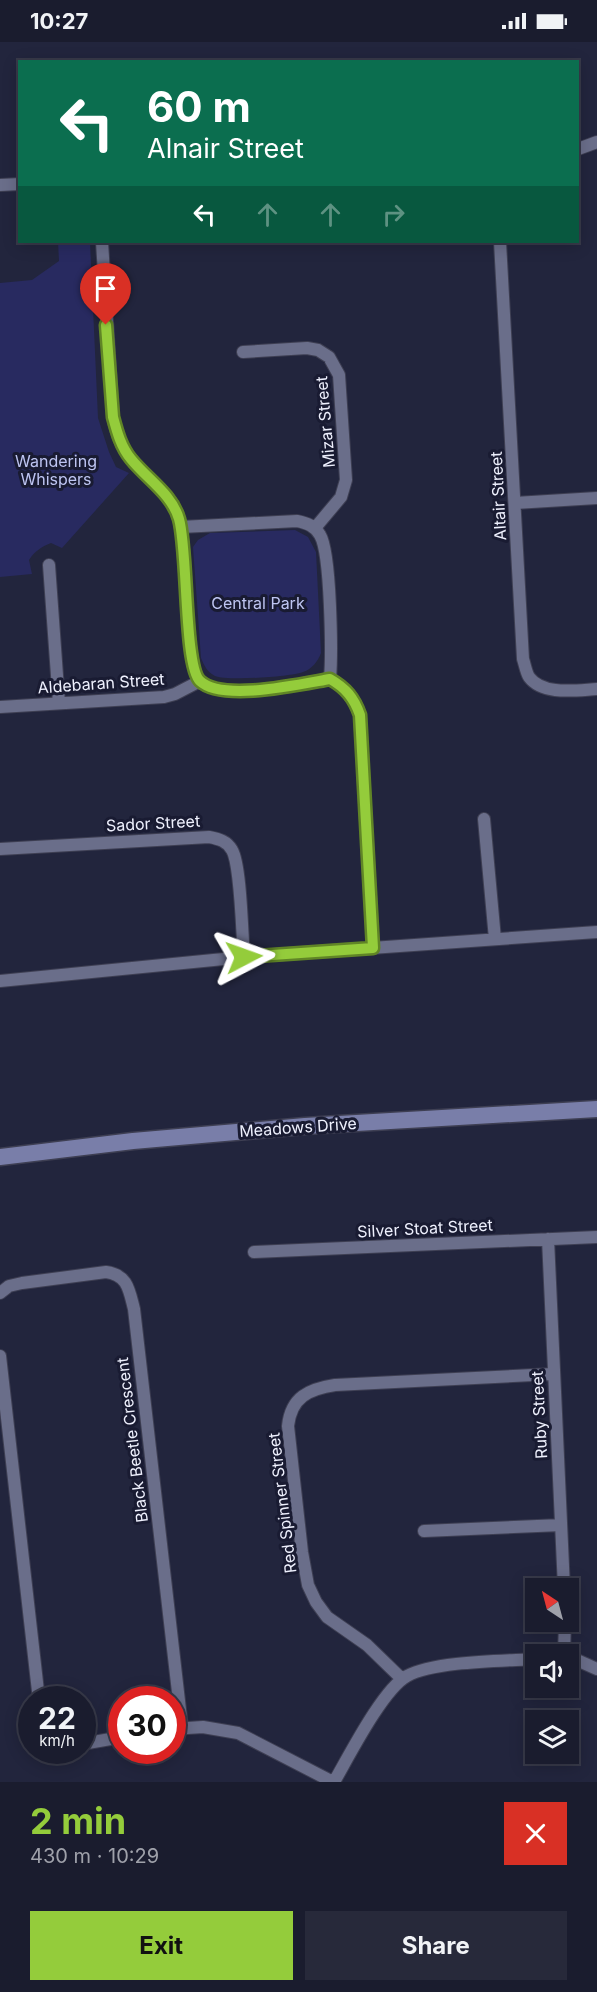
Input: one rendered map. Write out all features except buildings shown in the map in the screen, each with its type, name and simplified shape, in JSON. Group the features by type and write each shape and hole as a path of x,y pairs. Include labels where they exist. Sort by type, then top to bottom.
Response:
{"street":[{"path":"579,149 597,142"},
{"path":"0,185 18,184"},
{"path":"102,243 113,417 116,431 130,458 170,500 176,511 181,527 190,650 196,675 200,681 212,688 238,691 278,688 330,679 350,695 360,715 373,948"},
{"name":"Altair Street","path":"500,243 524,659 529,677 536,683 557,690 597,689"},
{"name":"Mizar Street","path":"243,352 307,348 318,350 329,357 339,375 346,480 341,497 315,528"},
{"path":"515,503 597,498"},
{"path":"181,527 297,521 315,528 325,545 331,628 330,679"},
{"path":"49,565 59,703"},
{"name":"Aldebaran Street","path":"0,707 164,697 176,694 200,681"},
{"path":"484,819 495,939"},
{"name":"Sador Street","path":"0,849 217,838 231,848 237,865 244,957"},
{"path":"0,981 244,957 597,932"},
{"name":"Meadows Drive","path":"0,1157 133,1141 305,1126 597,1109"},
{"name":"Silver Stoat Street","path":"254,1252 597,1237"},
{"name":"Ruby Street","path":"548,1239 564,1578"},
{"name":"Black Beetle Crescent","path":"0,1293 9,1286 22,1283 106,1272 122,1278 130,1291 134,1309 173,1686"},
{"path":"0,1356 37,1686"},
{"name":"Red Spinner Street","path":"402,1679 368,1645 327,1617 316,1602 308,1585 302,1552 288,1426 289,1416 294,1406 310,1391 335,1385 553,1374"},
{"path":"424,1531 561,1525"},
{"path":"333,1782 383,1701 402,1679 433,1667 525,1660"},
{"path":"579,1661 597,1669"},
{"name":"Black Beetle Crescent","path":"186,1728 203,1727 238,1733 333,1782"}],"green space":[{"name":"Wandering Whispers","path":"58,243 90,243 98,418 116,467 129,473 62,548 51,543 34,554 29,560 32,574 0,577 0,283 32,280 59,261"},
{"name":"Central Park","path":"295,530 308,537 316,552 321,653 318,659 309,669 296,674 244,678 215,676 208,670 201,658 193,547 198,540 210,533"}],"route":[{"path":"106,325 116,431 130,458 170,500 179,518 183,538 190,650 196,675 200,681 212,688 225,691 278,688 330,679 350,695 360,715 373,948 244,957"}]}
